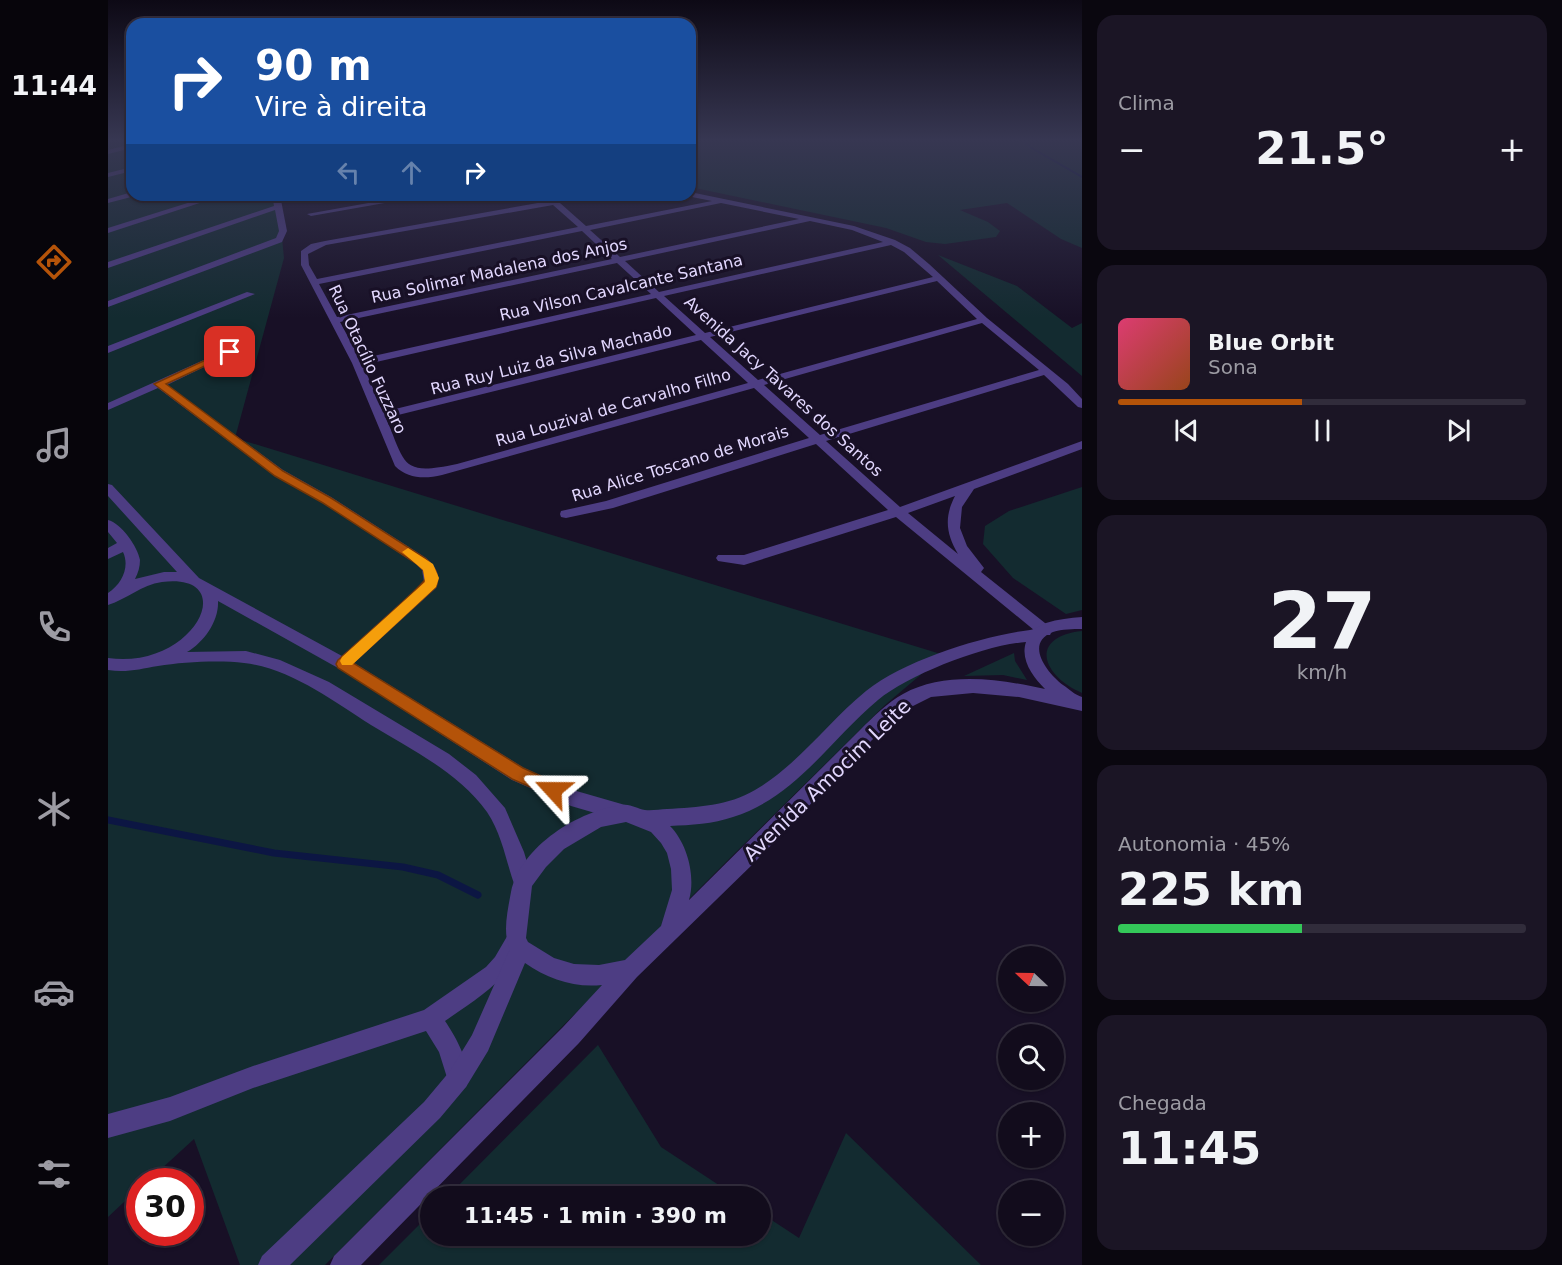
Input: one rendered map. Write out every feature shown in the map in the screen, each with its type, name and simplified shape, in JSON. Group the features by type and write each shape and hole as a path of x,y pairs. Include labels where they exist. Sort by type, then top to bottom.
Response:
{"street":[{"path":"714,199 854,228 907,250 1044,372 1064,386 1082,405"},
{"path":"108,231 201,201"},
{"path":"108,304 279,240 283,231 277,201"},
{"path":"311,214 390,201"},
{"name":"Rua Otacílio Fuzzaro","path":"424,475 412,472 399,463 357,363 315,282 303,257 304,253 314,246 541,201"},
{"name":"Avenida Jacy Tavares dos Santos","path":"553,201 898,512 1044,631"},
{"path":"315,282 723,201"},
{"path":"108,266 278,207"},
{"name":"Rua Solimar Madalena dos Anjos","path":"335,320 810,219"},
{"name":"Rua Vilson Cavalcante Santana","path":"357,363 892,242"},
{"name":"Rua Ruy Luiz da Silva Machado","path":"380,416 939,278"},
{"path":"108,350 250,294"},
{"name":"Rua Louzival de Carvalho Filho","path":"424,475 525,449 984,320"},
{"path":"108,407 230,352"},
{"name":"Rua Alice Toscano de Morais","path":"566,514 597,508 1044,372"},
{"path":"159,384 279,473 327,500 403,548 428,567 432,578 431,584 343,664"},
{"path":"723,558 744,560 898,512 972,483 1082,445"},
{"name":"Avenida Jacy Tavares dos Santos","path":"972,483 960,496 955,507 954,532 960,547 1003,598"},
{"path":"108,488 211,599 211,608 204,627 186,645 158,660"},
{"path":"108,524 131,549 135,563 130,579 114,596"},
{"path":"108,554 126,544"},
{"path":"114,596 146,581 159,578 172,577 198,583 343,664 518,774 571,798 636,816"},
{"name":"Avenida Amocim Leite","path":"1082,611 1061,620 1044,631 1032,648 1034,661 1043,678 1056,690 1082,703"},
{"name":"Avenida Amocim Leite","path":"271,1265 432,1110 458,1079 480,1043 518,944 519,902 523,882 539,860 557,843 597,819 687,816 742,806 763,795 824,743 873,696 891,683 924,666 991,641 1082,623"},
{"path":"108,664 127,667 158,660 225,657 256,659 305,678 456,769 476,787 493,805 504,826 514,849 523,882"},
{"name":"Avenida Amocim Leite","path":"343,1265 571,1035 630,970 857,746 911,698 947,689 994,687 1017,689 1082,703"},
{"name":"Avenida Amocim Leite","path":"636,816 657,826 668,837 681,869 682,890 669,932"},
{"path":"108,1126 170,1109 253,1077 430,1019 493,974 518,944 549,968 574,974 599,975 630,970"},
{"path":"430,1019 442,1033 451,1052 458,1079"}],"green space":[{"path":"108,199 279,201 284,258 235,438 944,655 885,705 325,1265 240,1265 194,1139 162,1168 126,1168 126,1200 108,1217"},
{"path":"748,199 1082,199 1082,248 1061,239 1007,203 960,210 988,222 1000,231 996,237 945,244 926,242 886,228"},
{"path":"938,255 1017,286 1072,328 1082,323 1082,376"},
{"path":"1082,487 1082,610 1066,614 1013,578 983,544 985,526 1009,511"},
{"path":"1082,631 1082,693 1068,686 1058,677 1050,667 1047,658 1048,649 1054,641 1065,635"},
{"path":"1014,653 1015,661 1027,680 1003,675 964,676"},
{"path":"598,1045 661,1147 720,1186 458,1186"},
{"path":"846,1133 981,1265 379,1265 420,1224 420,1246 771,1246 771,1220 799,1238"}],"waterway":[{"path":"108,820 274,853 403,867 438,875 478,895"}],"slow traffic":[{"path":"347,661 393,616 416,599 431,584 432,578 428,567 408,552"}],"route":[{"path":"230,352 159,384 279,473 403,548 428,567 432,578 431,584 424,592 393,616 343,664 518,774 553,790"}]}
